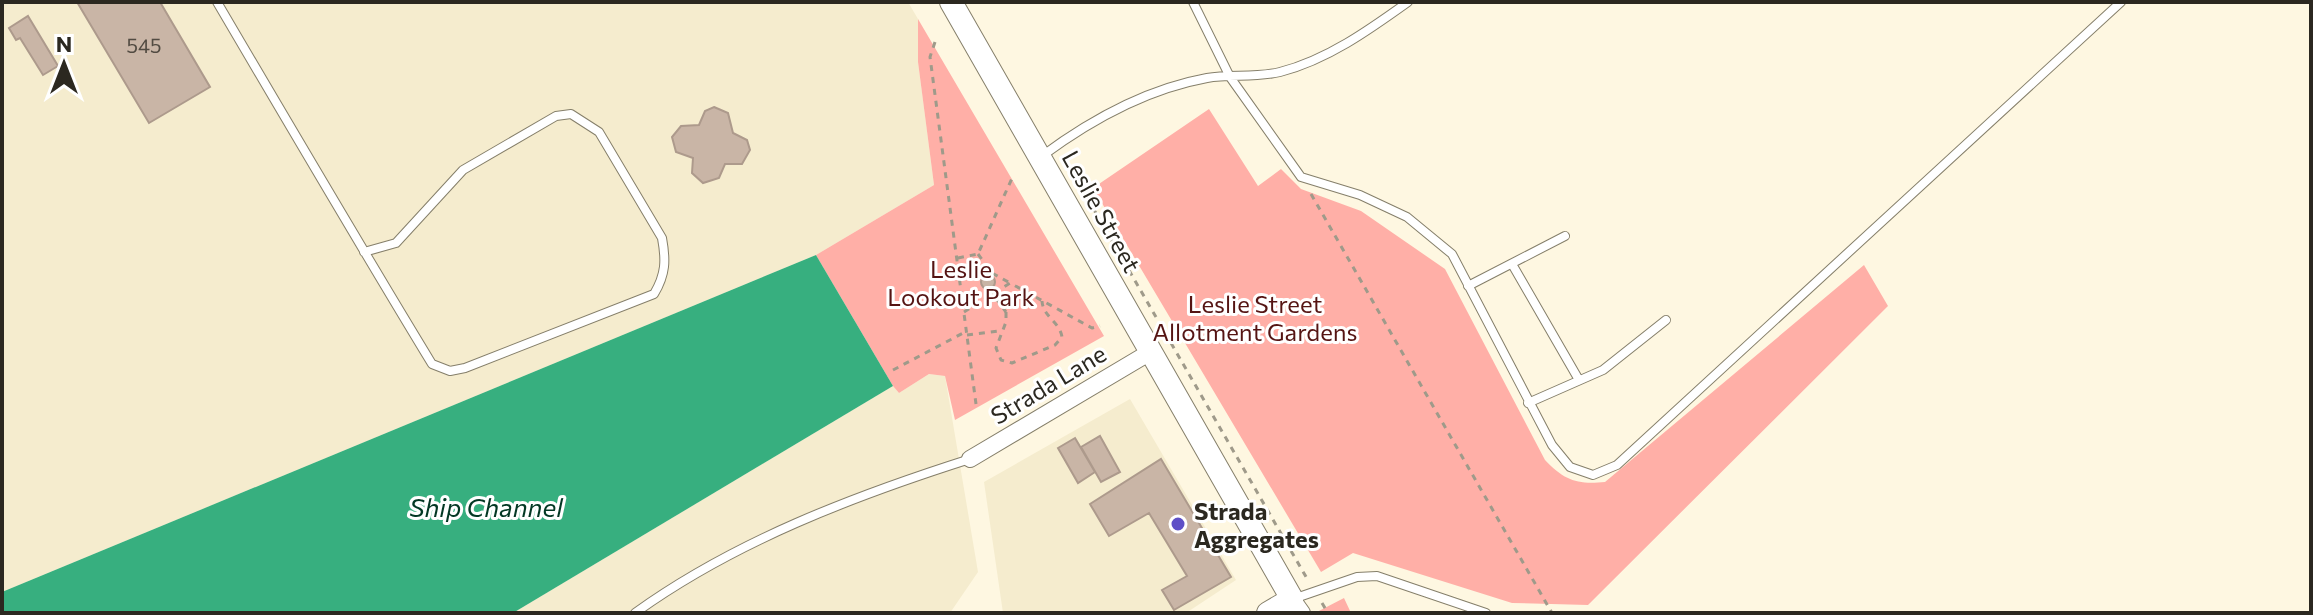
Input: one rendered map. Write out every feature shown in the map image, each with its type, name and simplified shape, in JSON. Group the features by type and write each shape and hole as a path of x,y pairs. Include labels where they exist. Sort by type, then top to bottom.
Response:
{"street":[{"name":"Leslie Street","path":"951,2 1053,157 1152,351 1297,606"},
{"name":"Strada Lane","path":"970,459 1152,351"},
{"path":"1268,613 1297,606"}],"lane":[{"path":"217,2 364,252 432,364 450,371 465,368 654,294 664,277 666,256 662,238 599,132 571,114 556,116 463,170 396,243 364,252"},
{"path":"1193,2 1230,77 1301,177 1360,195 1407,217 1452,254 1555,450 1570,467 1593,475 1614,467 2121,2"},
{"path":"1053,157 1088,124 1136,99 1171,85 1278,73 1313,60 1362,35 1408,2"},
{"path":"1468,286 1565,236"},
{"path":"1512,264 1579,380"},
{"path":"1528,403 1603,370 1666,320"},
{"path":"635,613 660,594 807,517 970,459"},
{"path":"1297,606 1357,577 1377,576 1486,613"}],"path":[{"path":"935,42 930,57 976,404"},
{"path":"1053,157 1301,569"},
{"path":"978,254 1013,176"},
{"path":"1301,177 1552,613"},
{"path":"958,258 978,254"},
{"path":"978,254 992,273 1092,328 1100,326"},
{"path":"964,312 1010,283"},
{"path":"989,289 1006,312 1006,322 996,348 1005,363 1018,362 1059,342 1062,332 1044,312 1042,301"},
{"path":"893,370 967,333 1001,331"}],"shaded area":[{"path":"2,2 908,2 918,19 918,62 934,185 816,255 2,592"},
{"path":"929,374 945,376 978,572 950,613 513,613 893,386 899,393"},
{"path":"1130,399 1236,580 1186,613 1003,613 984,482"}],"green space":[{"name":"Leslie Lookout Park","path":"918,19 1104,336 955,420 945,376 929,374 899,393 893,386 816,255 934,185 918,62"},
{"name":"Leslie Street Allotment Gardens","path":"1209,109 1258,186 1281,169 1301,189 1361,211 1445,269 1545,460 1572,480 1605,482 1864,265 1888,306 1588,605 1512,603 1353,553 1321,572 1093,188"},
{"path":"1344,598 1351,613 1315,613"}],"water":[{"name":"Ship Channel","path":"816,255 893,386 513,613 2,613 2,592"}],"building":[{"path":"77,2 160,2 210,87 149,123"},
{"path":"28,16 58,66 43,75 20,38 16,40 9,28"},
{"path":"714,107 728,113 733,133 747,140 750,150 742,164 725,164 719,178 703,183 692,173 693,158 676,152 672,137 681,126 699,125 705,111"},
{"path":"988,275 995,282 988,289 981,282"},
{"path":"1100,436 1120,472 1101,482 1081,447"},
{"path":"1075,438 1095,472 1078,483 1058,448"},
{"name":"Strada Aggregates","path":"1161,459 1231,577 1174,610 1162,590 1187,576 1149,513 1109,536 1090,504"}],"place":[{"name":"Strada Aggregates","path":"1178,524"}]}
